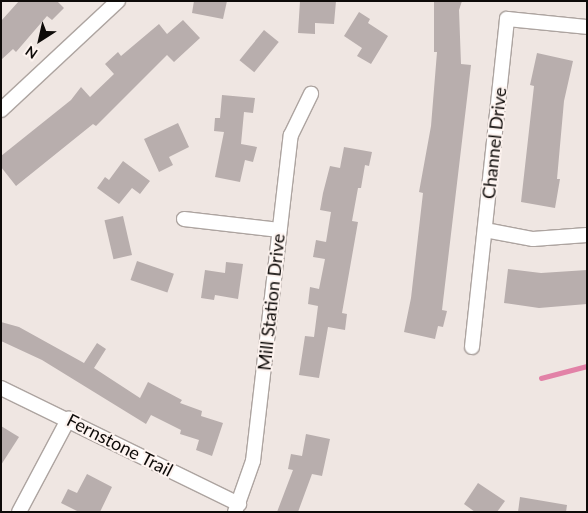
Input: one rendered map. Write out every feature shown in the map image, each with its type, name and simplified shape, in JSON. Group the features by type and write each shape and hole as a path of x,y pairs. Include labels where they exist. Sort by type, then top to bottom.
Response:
{"street":[{"path":"1,110 118,1"},
{"name":"Channel Drive","path":"472,347 507,19 587,26"},
{"name":"Mill Station Drive","path":"237,508 254,461 291,136 311,94"},
{"path":"184,219 280,230"},
{"path":"485,230 533,239 587,235"},
{"name":"Fernstone Trail","path":"1,388 69,418 237,508"},
{"path":"19,512 69,418"}],"building":[{"path":"19,1 57,1 64,8 52,20 47,16 16,52 13,49 1,60 1,21"},
{"path":"194,1 227,1 223,19 192,13"},
{"path":"300,1 336,1 334,24 315,23 315,34 298,33"},
{"path":"434,1 462,1 459,10 461,64 471,65 442,310 447,311 443,327 438,326 435,339 404,332 411,298 423,193 419,192 431,126 437,52 434,52"},
{"path":"359,12 370,19 368,23 388,36 371,64 357,56 362,48 344,36"},
{"path":"183,20 200,38 174,62 167,55 96,126 93,124 16,186 1,167 1,156 71,100 81,87 90,97 114,74 105,64 118,52 121,56 159,24 167,34"},
{"path":"264,30 279,42 254,72 239,60"},
{"path":"537,53 573,61 564,101 557,179 560,179 555,208 521,202 534,86 530,85"},
{"path":"222,95 255,98 253,113 244,112 241,144 257,147 253,162 245,160 240,182 215,177 224,132 214,131 215,118 220,118"},
{"path":"178,123 189,147 169,157 173,165 159,172 144,139"},
{"path":"344,147 372,152 369,166 365,165 361,188 358,188 352,221 358,222 342,313 347,314 345,330 328,327 319,378 299,375 305,336 314,337 318,306 308,304 310,287 319,289 325,259 313,257 316,240 326,242 331,212 320,210 323,193 330,166 340,168"},
{"path":"123,161 150,181 140,194 132,188 119,204 97,188 105,177 109,180"},
{"path":"123,216 132,255 113,259 104,220"},
{"path":"137,261 174,274 167,293 130,280"},
{"path":"226,262 243,264 238,299 215,295 214,300 201,298 205,270 225,273"},
{"path":"508,269 541,273 587,270 587,304 539,308 504,303"},
{"path":"1,322 19,327 84,363 97,343 106,349 94,368 140,398 148,382 182,400 180,403 202,411 201,416 223,423 212,456 196,450 199,440 180,434 181,430 151,415 146,424 42,360 1,341"},
{"path":"1,426 19,437 1,465"},
{"path":"306,434 330,439 322,476 312,474 298,512 277,512 293,470 288,469 291,454 302,456"},
{"path":"87,474 112,487 100,512 79,512 61,503 68,489 77,493"},
{"path":"478,483 505,501 497,512 475,512 464,504"},
{"path":"520,497 567,505 566,512 518,512"}],"waterway":[{"path":"541,378 587,366"}]}
